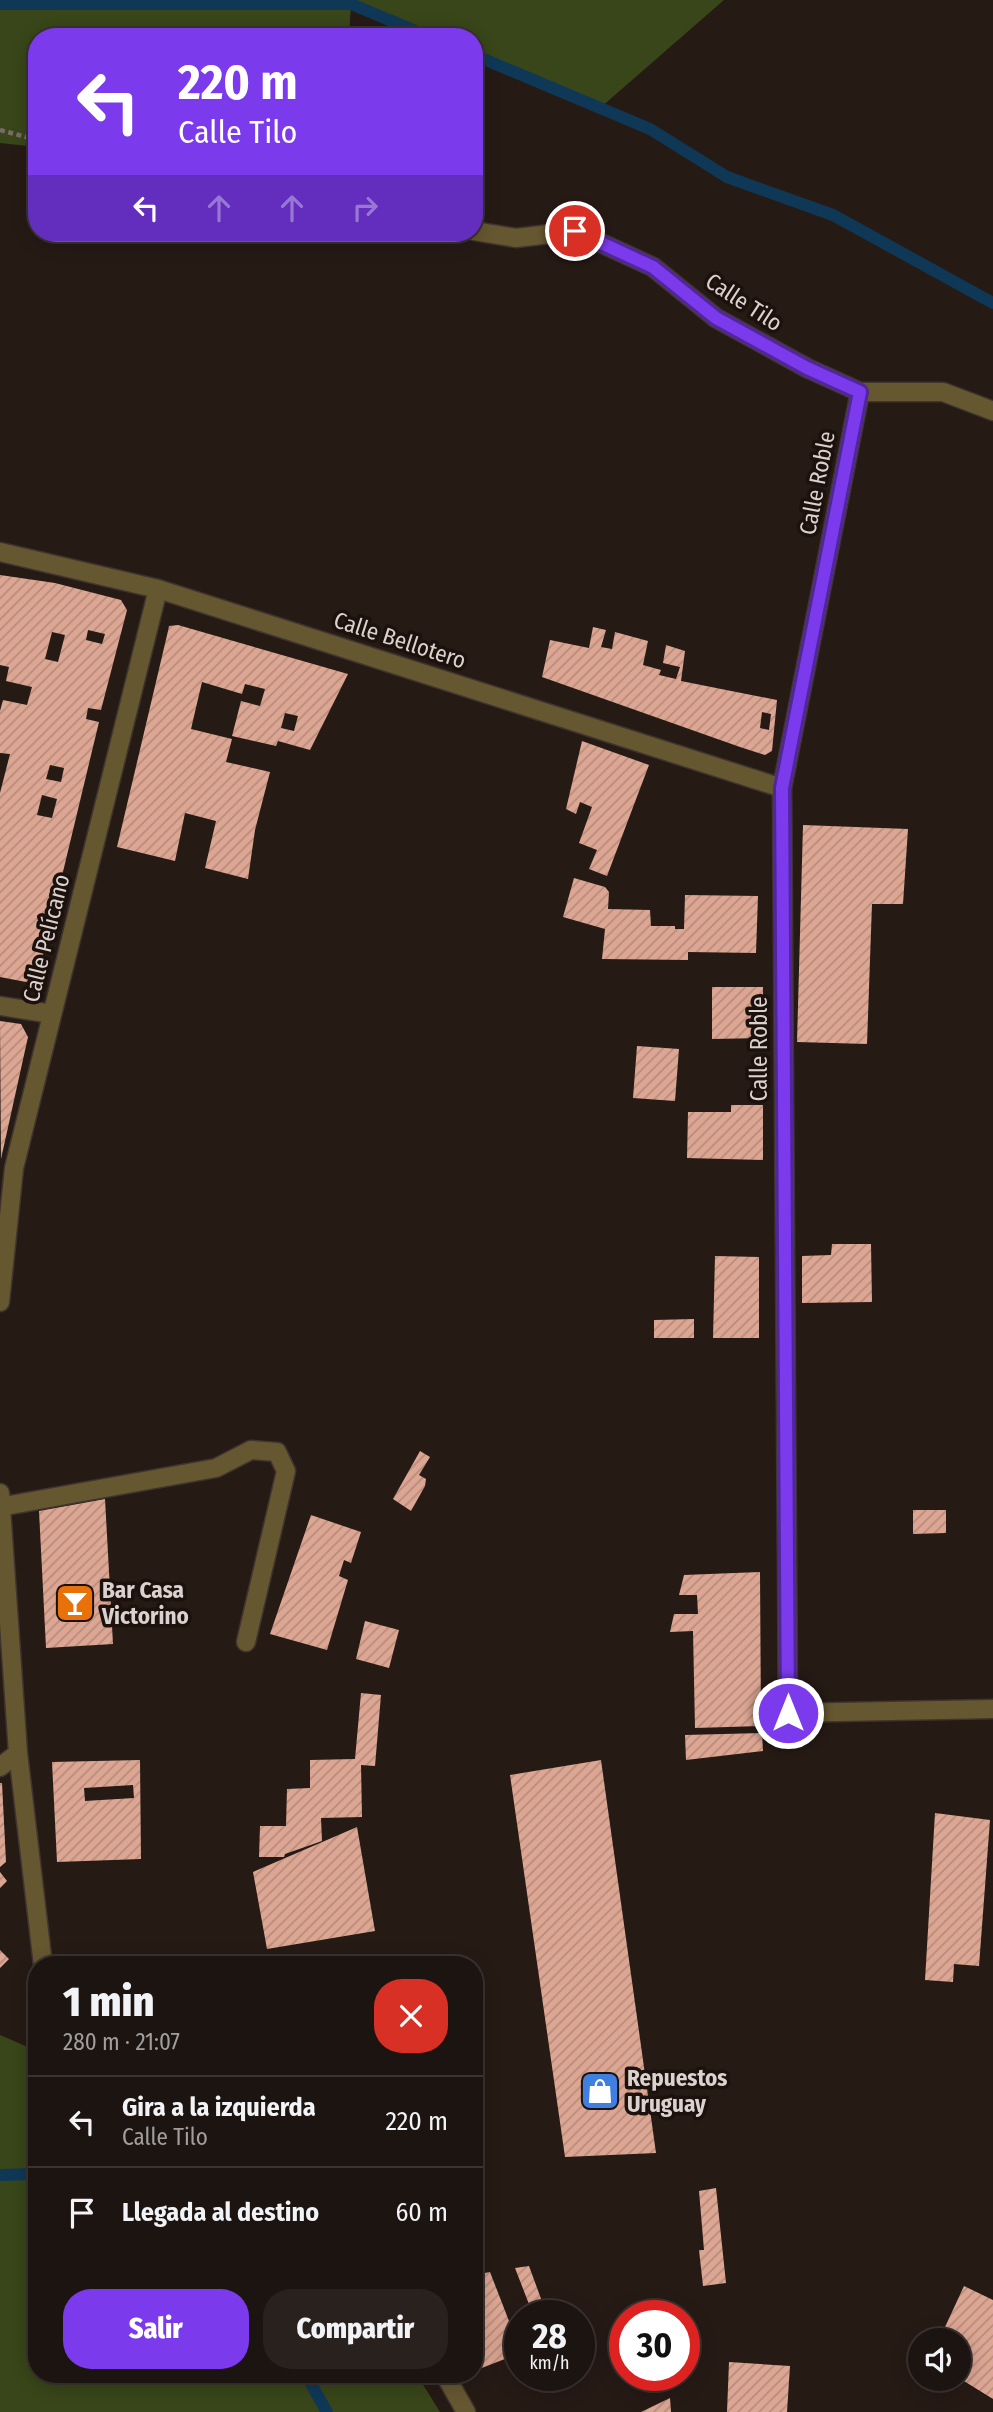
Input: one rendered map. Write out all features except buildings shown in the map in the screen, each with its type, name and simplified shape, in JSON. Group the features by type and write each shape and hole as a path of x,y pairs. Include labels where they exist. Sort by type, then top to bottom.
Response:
{"street":[{"name":"Calle Tilo","path":"483,232 516,238 575,231 653,267 716,318 807,368 860,392 943,392 993,411"},
{"name":"Calle Roble","path":"860,392 782,788 788,1713 993,1709"},
{"name":"Calle Bellotero","path":"0,552 158,589 782,788"},
{"name":"Calle Pelícano","path":"0,1302 14,1168 158,589"},
{"path":"0,1006 52,1014"},
{"path":"42,1956 18,1753 0,1502 216,1468 251,1450 277,1451 286,1471 246,1642"},
{"path":"0,1768 18,1753"},
{"path":"449,2383 466,2412"}],"path":[{"path":"0,130 28,137"}],"green space":[{"path":"0,0 724,0 600,108 483,59 483,28 408,28 351,4 350,28 28,28 28,146 0,143"},
{"path":"0,2035 28,2047 28,2383 422,2383 440,2412 0,2412"}],"waterway":[{"path":"0,4 351,4 408,28"},
{"path":"483,59 650,129 727,177 833,215 993,303"},
{"path":"0,2175 28,2174"},
{"path":"311,2383 327,2412"}],"place":[{"name":"Bar Casa Victorino","path":"75,1603"},
{"name":"Repuestos Uruguay","path":"600,2091"}],"route":[{"path":"575,231 653,267 716,318 807,368 860,392 782,788 788,1713"}]}
